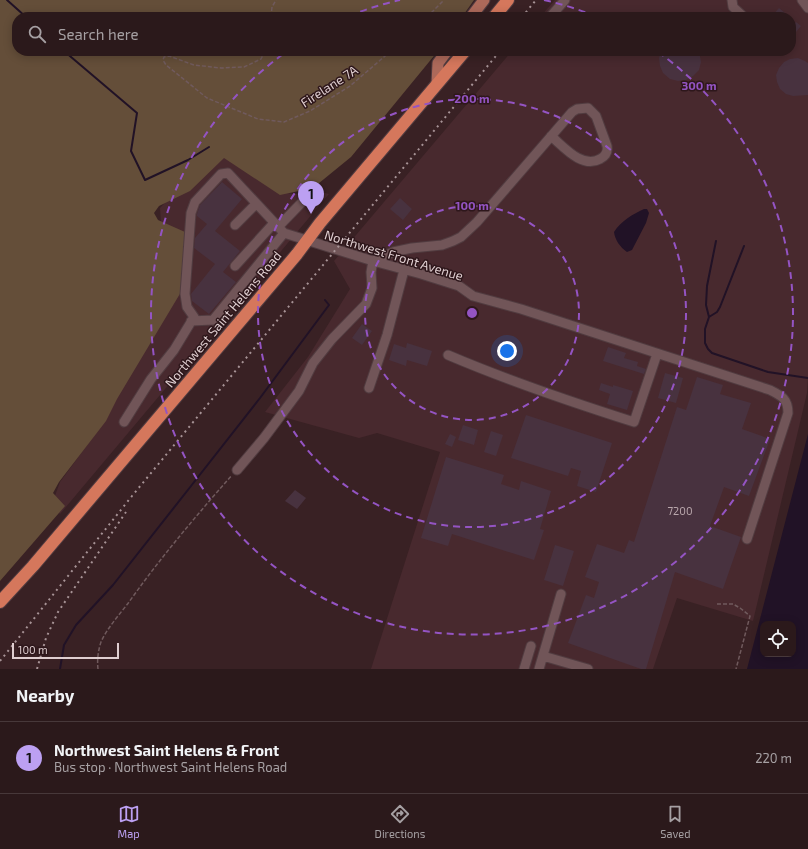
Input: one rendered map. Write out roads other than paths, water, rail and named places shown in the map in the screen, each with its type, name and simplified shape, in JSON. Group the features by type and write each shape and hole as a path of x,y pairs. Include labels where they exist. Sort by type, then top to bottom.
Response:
{"highway":[{"path":"498,12 508,0"},
{"name":"Northwest Saint Helens Road","path":"0,602 33,566 461,56"}],"main road":[{"path":"475,12 484,0"},
{"path":"437,84 438,63 443,56"}],"lane":[{"path":"554,12 565,0"},
{"path":"732,0 733,7 738,12"},
{"path":"802,0 808,8"},
{"path":"237,470 264,438 299,391 313,363 332,339 366,304 372,288 371,272 373,261 393,252 412,248 442,245 461,238 477,222 551,136 572,112 577,108 588,108 596,116 608,150 604,156 597,160 581,160 551,136"},
{"path":"124,422 151,379 174,350 194,317 187,307 185,294 191,212 195,202 221,174 228,173 279,228"},
{"path":"191,321 213,320 279,228 308,196"},
{"path":"235,225 256,204"},
{"path":"235,266 279,228"},
{"name":"Northwest Front Avenue","path":"279,228 307,241 459,286 473,296 521,309 770,390 780,396 788,405 788,413 747,540"},
{"path":"368,388 387,335 404,270"},
{"path":"448,355 487,372 558,398 634,422 657,354"},
{"path":"539,669 561,594"},
{"path":"524,669 531,646"},
{"path":"543,656 588,669"}],"waterway":[{"path":"7,0 20,12"},
{"path":"70,56 137,113 131,151 145,180 188,160 209,147"},
{"path":"716,241 707,286 706,305 709,317 705,329 705,343 708,349 712,353 768,372 808,378"},
{"path":"709,317 717,312 720,307 744,246"},
{"path":"60,669 64,645 76,625 113,585 260,398 329,305 325,300"}],"railway":[{"path":"526,12 536,0"},
{"path":"0,661 132,496 496,56"},
{"path":"37,669 46,638 58,612 126,512"}],"place":[{"name":"Northwest Saint Helens & Front","path":"311,214"}]}
